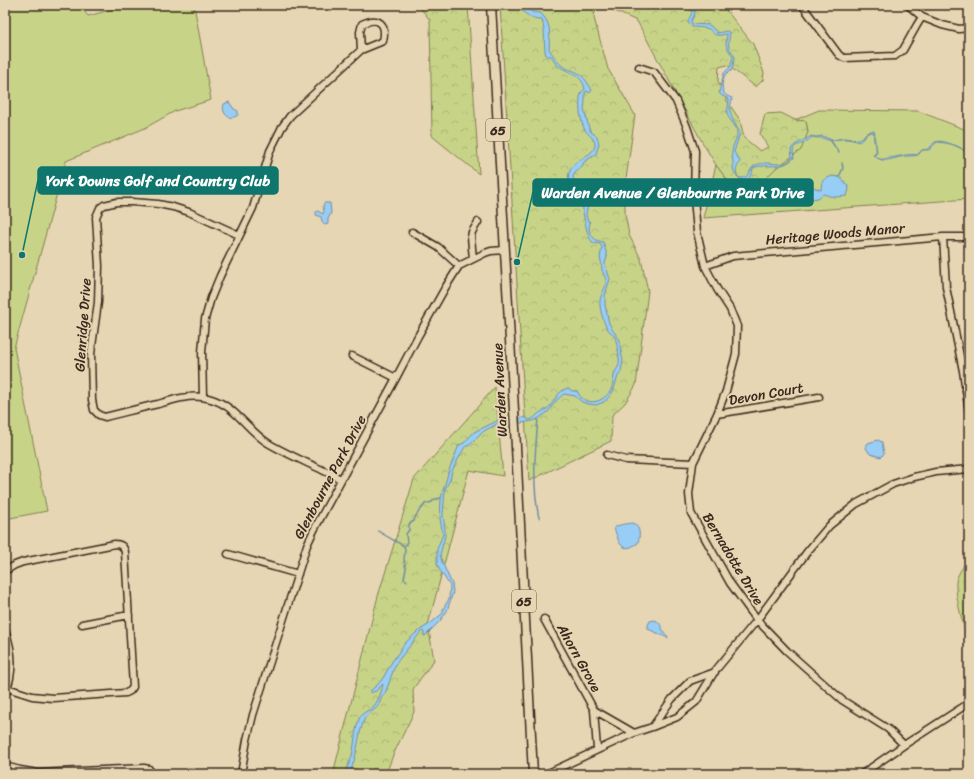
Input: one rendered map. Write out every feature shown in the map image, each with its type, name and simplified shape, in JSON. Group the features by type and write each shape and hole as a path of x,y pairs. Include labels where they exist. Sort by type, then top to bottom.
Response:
{"main road":[{"name":"Warden Avenue","path":"491,8 533,774"}],"street":[{"path":"802,5 839,55 844,58 895,56 903,50 922,17"},
{"path":"908,5 922,17 942,25 959,29 969,28"},
{"path":"203,397 202,352 205,319 211,298 220,276 253,208 270,151 282,126 290,116 361,50 383,41 385,33 382,24 375,20 362,24 360,32 361,50"},
{"name":"Bernadotte Drive","path":"640,67 654,72 676,101 687,127 695,151 694,198 697,232 704,266 730,309 737,326 736,354 726,391 717,414 693,463 688,494 691,513 730,583 757,620 787,651 842,700 888,729 904,745"},
{"name":"Glenridge Drive","path":"239,235 189,212 158,204 132,202 111,203 100,208 96,217 99,266 98,302 90,354 92,400 94,410 105,417 194,396 215,400 234,411 257,436 277,449 342,479"},
{"path":"473,259 471,237 472,232 478,222"},
{"path":"412,232 438,248 459,266 491,251 505,250"},
{"path":"942,236 946,287 966,370 969,412"},
{"name":"Heritage Woods Manor","path":"704,266 733,256 942,236 969,237"},
{"name":"Glenbourne Park Drive","path":"241,774 253,715 307,545 418,336 459,266"},
{"path":"352,356 396,378"},
{"name":"Devon Court","path":"717,414 819,397"},
{"path":"607,455 626,460 693,463"},
{"path":"546,774 597,749 677,717 696,702 715,671 757,620 807,552 829,526 856,504 893,484 907,479 936,472 969,469"},
{"path":"5,571 23,562 115,544 124,547 132,690 129,692 53,698 6,691 12,663 5,630"},
{"path":"228,554 298,574"},
{"path":"82,624 129,615"},
{"name":"Ahorn Grove","path":"544,619 594,710 597,749"},
{"path":"652,727 672,699 690,681 715,671"},
{"path":"862,774 969,703"},
{"name":"Ahorn Grove","path":"594,710 634,733"},
{"path":"5,766 38,773 69,773 144,768 149,769 152,774"}],"green space":[{"path":"5,5 79,5 88,16 128,5 194,5 211,100 175,111 145,128 66,161 14,348 47,511 5,519"},
{"path":"418,5 468,5 479,174 432,136 430,20"},
{"path":"500,5 596,5 594,18 608,69 635,115 625,186 625,214 629,235 641,259 648,291 636,385 625,403 612,415 611,441 529,481"},
{"path":"601,5 722,5 753,44 764,73 763,80 756,87 727,65 719,67 718,81 727,101 740,120 744,138 760,151 768,147 760,134 765,114 781,113 795,120 806,121 808,132 801,150 776,168 755,189 731,185 716,165 701,140 637,21"},
{"path":"819,110 918,111 969,131 969,199 703,218 716,165 731,185 755,189 808,132 806,121 795,120"},
{"path":"495,387 503,476 469,470 428,625 434,660 413,689 414,712 393,755 386,774 333,774 378,596 414,479"},
{"path":"968,559 969,633 965,633 958,601 956,582 959,573"}],"water":[{"path":"511,5 522,5 532,12 541,13 547,21 549,27 549,49 563,66 583,76 592,90 590,93 587,91 585,92 584,109 589,128 591,132 597,136 599,144 596,154 584,162 582,167 573,177 575,185 589,198 586,215 590,222 589,229 591,235 596,240 603,242 607,256 605,264 610,279 605,295 605,305 609,323 620,340 623,361 621,372 618,376 613,392 604,402 596,405 588,404 582,402 575,396 564,394 556,401 548,412 538,419 521,423 497,424 484,431 470,445 465,447 452,471 450,480 445,489 443,515 445,536 440,555 452,584 453,592 447,611 440,621 425,636 423,631 421,632 397,662 379,705 365,718 352,767 349,774 344,774 351,760 359,719 375,705 380,696 383,684 376,691 370,693 370,691 383,678 404,644 417,632 443,613 443,609 449,599 450,586 437,564 437,549 443,534 440,519 441,498 449,470 459,445 464,443 474,432 497,421 520,419 524,417 530,420 534,418 547,409 564,389 568,388 572,391 577,391 581,397 590,402 602,399 611,390 615,372 619,364 619,354 615,337 606,326 600,307 600,299 606,282 600,258 602,247 600,244 593,243 589,237 583,213 584,198 572,187 568,177 572,166 592,151 595,145 593,138 583,126 581,117 580,97 581,93 585,89 583,83 577,76 556,64 551,56 546,56 542,20 533,19"},
{"path":"683,5 687,5 695,11 691,21 692,24 709,25 717,33 727,31 730,33 729,47 735,57 732,69 725,76 722,86 725,94 732,98 730,108 731,114 740,133 734,152 740,161 736,172 737,176 733,168 732,155 737,132 727,113 729,100 719,93 724,73 731,66 733,57 727,47 727,34 716,35 709,29 692,27 688,21 692,11"},
{"path":"229,102 234,109 238,111 238,115 232,118 226,116 223,107 224,104"},
{"path":"870,131 874,131 876,144 874,142 873,132 866,134 865,137 859,142 840,139 832,140 845,138 858,140 862,138 865,134"},
{"path":"811,136 822,136 832,140 813,137 794,147 794,158 789,162 778,166 758,166 753,168 752,174 747,182 739,178 746,177 752,168 759,164 786,163 792,158 792,148 796,144"},
{"path":"938,141 952,144 937,142 929,150 922,150 928,149"},
{"path":"876,145 877,153 874,155 881,159 917,155 882,160 878,159 873,155 876,153"},
{"path":"832,176 839,177 848,186 849,189 847,196 833,197 824,194 818,198 784,202 787,198 812,187 821,190 823,181"},
{"path":"324,203 330,203 331,213 328,219 328,224 325,225 321,217 316,215 316,212 318,211 323,214"},
{"path":"878,440 882,442 884,454 881,457 870,454 866,448 868,443"},
{"path":"632,523 637,526 638,529 638,543 628,548 624,547 619,542 614,528 620,525"},
{"path":"655,620 659,623 668,638 648,629 650,621"}],"waterway":[{"path":"831,141 839,153"},
{"path":"839,177 843,168 842,163"},
{"path":"538,419 535,456 535,493 539,518"},
{"path":"406,581 404,578 406,569 404,560 404,546 407,544 406,534 409,530 409,524 414,521 417,514 425,504 441,498"},
{"path":"378,531 404,546"}],"place":[{"name":"York Downs Golf and Country Club","path":"22,255"},
{"name":"Warden Avenue / Glenbourne Park Drive","path":"517,262"}]}
